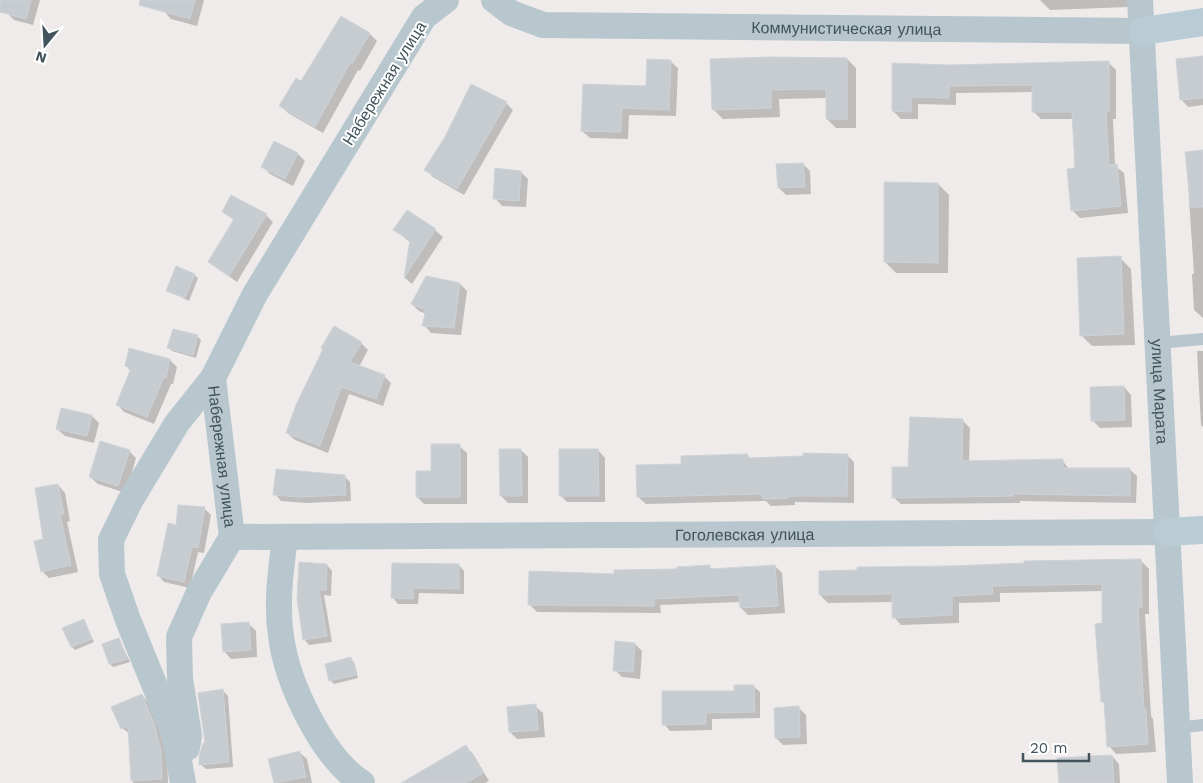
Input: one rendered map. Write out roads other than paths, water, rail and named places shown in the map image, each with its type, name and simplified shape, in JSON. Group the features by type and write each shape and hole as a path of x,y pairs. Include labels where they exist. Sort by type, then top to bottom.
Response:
{"street":[{"name":"Набережная улица","path":"285,537 232,537 213,378 255,294 419,25 424,17 446,0"},
{"name":"Коммунистическая улица","path":"494,0 511,13 543,26 1143,31 1203,22"},
{"name":"улица Марата","path":"1140,0 1180,783"},
{"path":"183,782 174,733 128,620 112,574 111,540 130,501 177,423 213,378"},
{"name":"Гоголевская улица","path":"285,537 1168,532 1203,530"},
{"path":"183,782 189,735 180,679 179,637 199,592 232,537"},
{"path":"285,537 279,591 280,636 290,676 327,750 362,783"}],"lane":[{"path":"1158,343 1203,339"},
{"path":"1177,728 1203,725"}]}
